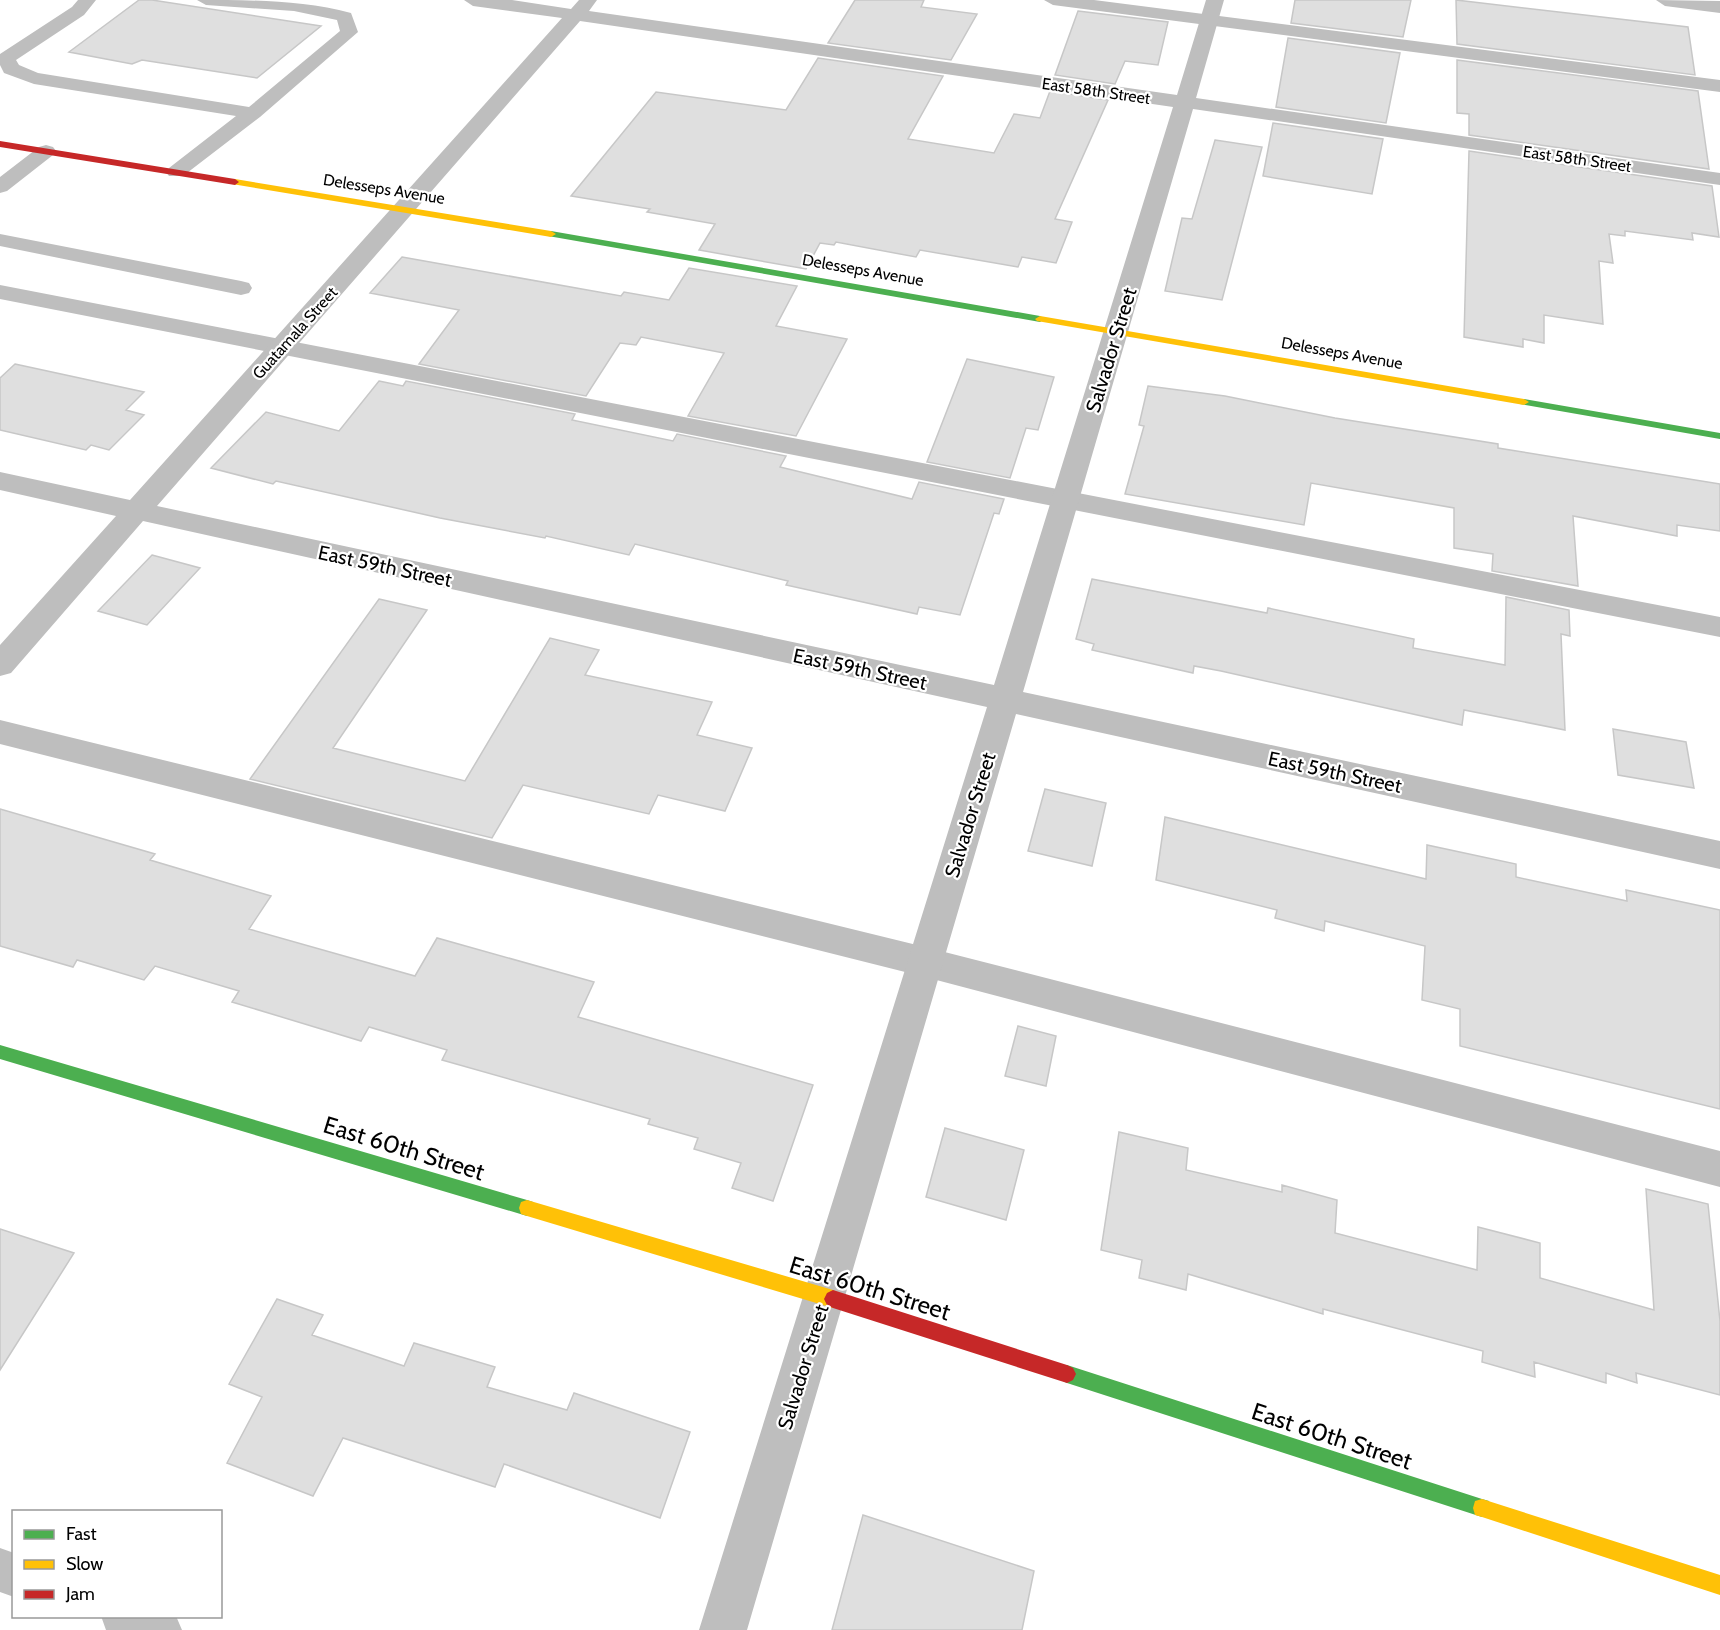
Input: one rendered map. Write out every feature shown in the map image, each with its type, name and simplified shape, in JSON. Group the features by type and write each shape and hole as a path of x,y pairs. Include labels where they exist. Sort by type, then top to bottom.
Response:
{"main road":[{"name":"Delesseps Avenue","path":"0,144 405,208 1720,436"},
{"name":"East 60th Street","path":"0,1052 825,1296 1720,1585"}],"street":[{"name":"East 58th Street","path":"473,0 583,7 1185,104 1720,179"},
{"path":"1665,0 1720,7"},
{"name":"Guatamala Street","path":"0,665 583,7"},
{"name":"Salvador Street","path":"723,1630 1117,331 1211,11"},
{"name":"East 59th Street","path":"0,481 1720,855"}],"lane":[{"path":"87,0 78,11 6,58 11,69 34,78 253,113"},
{"path":"176,172 253,113 349,32 345,17 334,11 298,4 230,4 206,0"},
{"path":"1053,0 1211,11 1720,86"},
{"path":"0,187 46,152"},
{"path":"0,240 241,288"},
{"path":"0,292 1720,627"},
{"path":"0,732 925,963 1720,1169"},
{"path":"126,1618 159,1630"}],"building":[{"path":"139,0 152,0 321,26 257,78 142,60 132,64 69,52"},
{"path":"855,0 924,0 921,7 977,14 951,60 828,43"},
{"path":"1295,0 1411,0 1403,37 1291,23"},
{"path":"1456,0 1688,27 1695,75 1457,44"},
{"path":"1078,11 1168,22 1158,65 1125,61 1115,84 1055,75"},
{"path":"1288,38 1400,53 1386,123 1276,107"},
{"path":"818,58 943,76 908,139 994,153 1014,114 1040,118 1050,91 1108,100 1055,219 1072,222 1056,263 1022,257 1018,267 920,250 916,257 836,242 834,245 820,243 806,269 699,250 715,224 647,212 650,209 571,196 656,92 786,110"},
{"path":"1457,60 1698,91 1709,169 1469,135 1469,114 1457,113"},
{"path":"1273,123 1383,139 1372,194 1263,176"},
{"path":"1215,140 1262,147 1222,300 1165,291 1182,218 1192,219"},
{"path":"1469,151 1712,186 1719,237 1692,233 1693,240 1625,231 1625,236 1609,234 1613,263 1599,261 1603,324 1544,315 1544,343 1523,339 1523,347 1464,337"},
{"path":"402,257 621,296 624,292 669,300 689,268 797,286 776,326 847,339 796,436 688,416 724,353 641,337 636,345 620,343 586,396 419,364 459,310 370,293"},
{"path":"967,359 1054,377 1038,430 1026,428 1010,478 927,462"},
{"path":"15,364 144,392 126,410 144,415 109,450 91,445 86,450 0,430 0,378"},
{"path":"379,381 403,386 406,381 575,414 572,420 673,441 677,434 786,456 780,467 912,499 919,482 1004,499 999,514 994,513 960,615 919,607 917,614 786,585 788,581 635,544 629,555 546,536 545,538 440,518 276,481 273,484 211,468 266,412 339,431"},
{"path":"1148,386 1225,396 1335,418 1498,444 1498,448 1720,484 1720,531 1677,525 1677,536 1573,516 1578,586 1492,571 1493,554 1454,548 1454,508 1311,483 1304,525 1125,494 1144,426 1139,425"},
{"path":"152,555 200,568 147,625 98,611"},
{"path":"1092,579 1267,613 1268,608 1414,639 1413,648 1505,665 1506,597 1569,610 1570,636 1561,634 1565,730 1464,710 1462,725 1221,671 1194,666 1193,673 1092,650 1094,644 1076,639"},
{"path":"379,599 427,610 333,748 465,781 550,638 599,650 585,675 712,702 697,735 752,748 725,811 658,795 649,814 523,785 492,838 250,779"},
{"path":"1613,729 1686,742 1694,788 1618,775"},
{"path":"1045,789 1106,803 1092,866 1028,851"},
{"path":"0,809 155,854 150,860 271,896 249,929 415,976 437,938 594,982 578,1017 813,1085 773,1201 732,1188 741,1163 694,1149 698,1138 648,1124 650,1119 442,1060 447,1050 369,1027 361,1041 232,1002 239,991 155,966 144,980 77,960 73,967 0,946"},
{"path":"1165,817 1426,879 1427,845 1516,864 1516,877 1627,901 1626,890 1720,910 1720,1109 1460,1046 1460,1009 1422,1000 1425,946 1325,921 1324,931 1275,918 1277,910 1156,880"},
{"path":"1018,1026 1056,1036 1046,1086 1005,1076"},
{"path":"945,1128 1024,1150 1006,1220 926,1197"},
{"path":"1119,1132 1188,1148 1186,1170 1282,1192 1282,1185 1337,1200 1335,1233 1477,1270 1478,1227 1540,1243 1540,1278 1654,1310 1646,1189 1708,1204 1720,1321 1720,1395 1636,1373 1637,1383 1606,1373 1606,1383 1534,1362 1535,1377 1482,1362 1483,1351 1323,1309 1323,1314 1188,1274 1186,1290 1139,1278 1142,1260 1101,1250"},
{"path":"0,1229 74,1253 0,1370"},
{"path":"277,1299 323,1315 312,1335 404,1366 414,1343 495,1367 487,1387 567,1410 574,1393 690,1432 660,1518 504,1464 495,1487 343,1438 313,1496 227,1463 262,1397 229,1384"},
{"path":"863,1515 1034,1571 1022,1630 832,1630"}],"traffic: fast":[{"path":"551,234 1040,319"},
{"path":"1524,402 1720,436"},
{"path":"0,1052 527,1208"},
{"path":"1067,1374 1482,1508"}],"traffic: slow":[{"path":"235,182 551,234"},
{"path":"1040,319 1524,402"},
{"path":"527,1208 833,1299"},
{"path":"1482,1508 1720,1585"}],"traffic: jam":[{"path":"0,144 235,182"},
{"path":"833,1299 1067,1374"}]}
